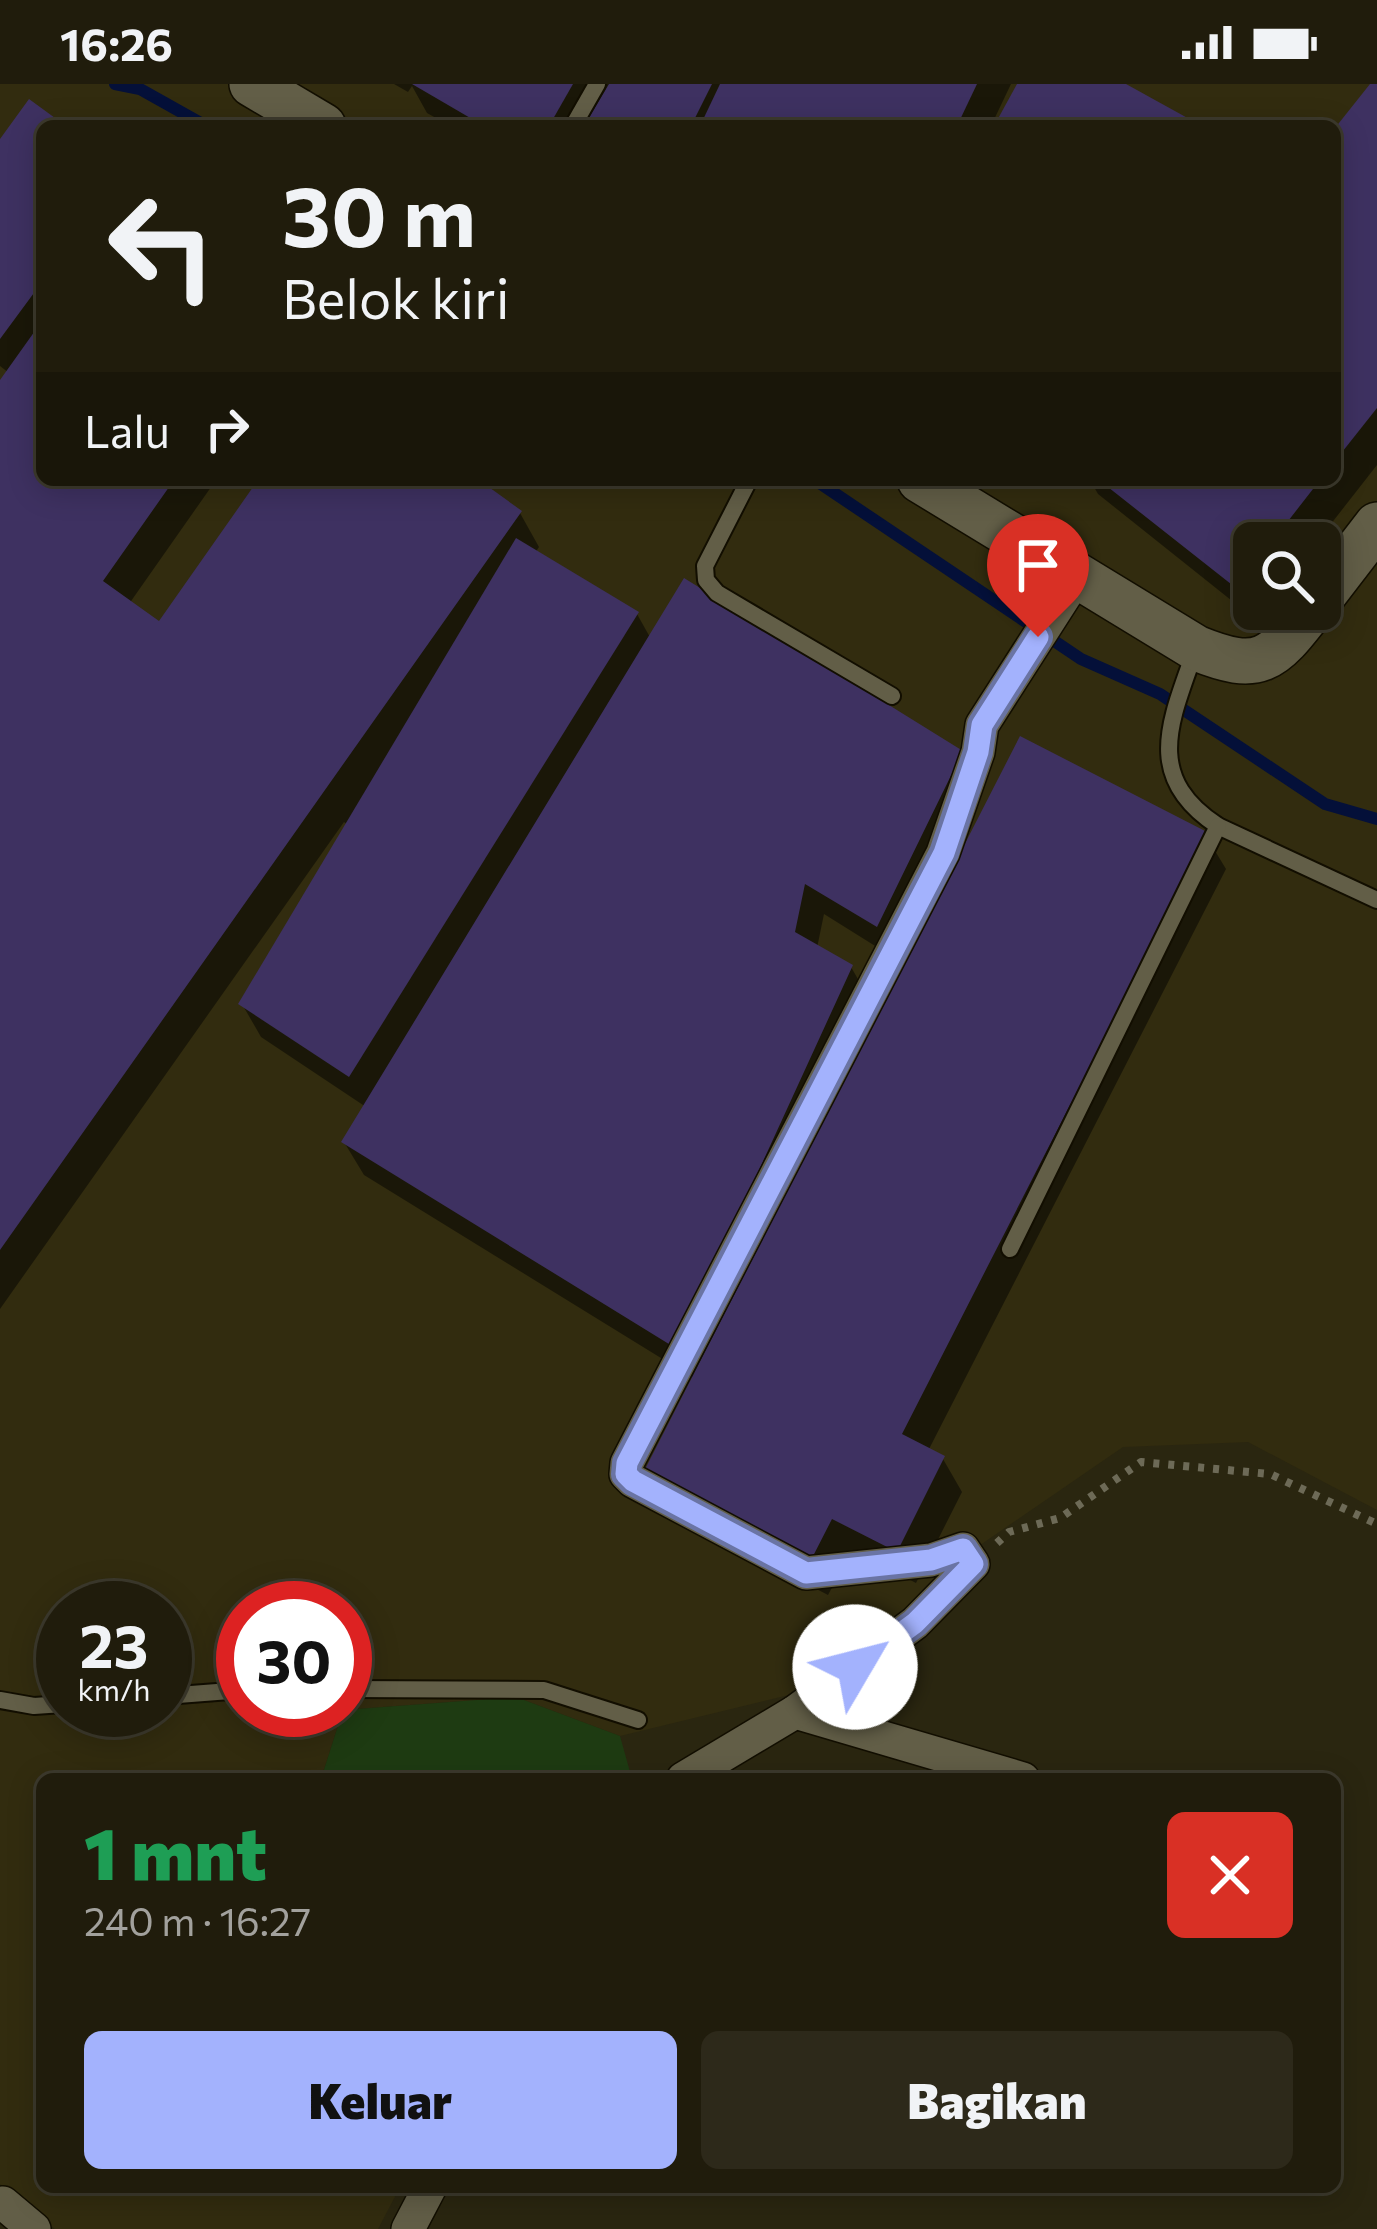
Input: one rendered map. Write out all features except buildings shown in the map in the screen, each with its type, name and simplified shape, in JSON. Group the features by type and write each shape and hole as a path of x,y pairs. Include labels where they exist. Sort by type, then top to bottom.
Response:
{"main road":[{"path":"252,84 313,120"},
{"path":"930,486 1078,574 1190,664 1253,663 1270,657 1294,630"},
{"path":"1341,572 1377,525"}],"street":[{"path":"693,1773 795,1712 915,1623 973,1564 963,1549 931,1560 806,1573 626,1474 627,1463 944,853 978,752 982,725 1078,574"},
{"path":"795,1712 1003,1773"},
{"path":"408,2229 427,2193"},
{"path":"3,2204 34,2229"}],"lane":[{"path":"576,120 597,84"},
{"path":"746,486 705,566 706,580 717,593 892,696"},
{"path":"1190,664 1166,758 1198,814 1377,900"},
{"path":"1010,1249 1218,826"},
{"path":"372,1689 544,1690 638,1720"},
{"path":"0,1700 36,1706"}],"path":[{"path":"973,1564 1009,1532 1060,1518 1142,1462 1270,1474 1377,1524"}],"shaded area":[{"path":"0,84 1377,84 1377,1510 1248,1442 1123,1447 951,1565 904,1621 805,1691 620,1736 516,1697 372,1708 372,1581 216,1581 216,1737 334,1737 323,1773 36,1773 36,2193 397,2193 378,2229 55,2229 0,2184"}],"green space":[{"path":"516,1697 620,1736 630,1773 323,1773 334,1737 372,1737 372,1708"}],"waterway":[{"path":"115,84 140,89 195,120"},
{"path":"824,486 1081,659 1160,694 1325,804 1377,819"}],"route":[{"path":"855,1667 915,1623 973,1564 963,1549 931,1560 806,1573 633,1481 626,1474 627,1463 944,853 978,752 982,725 1038,637"}]}
